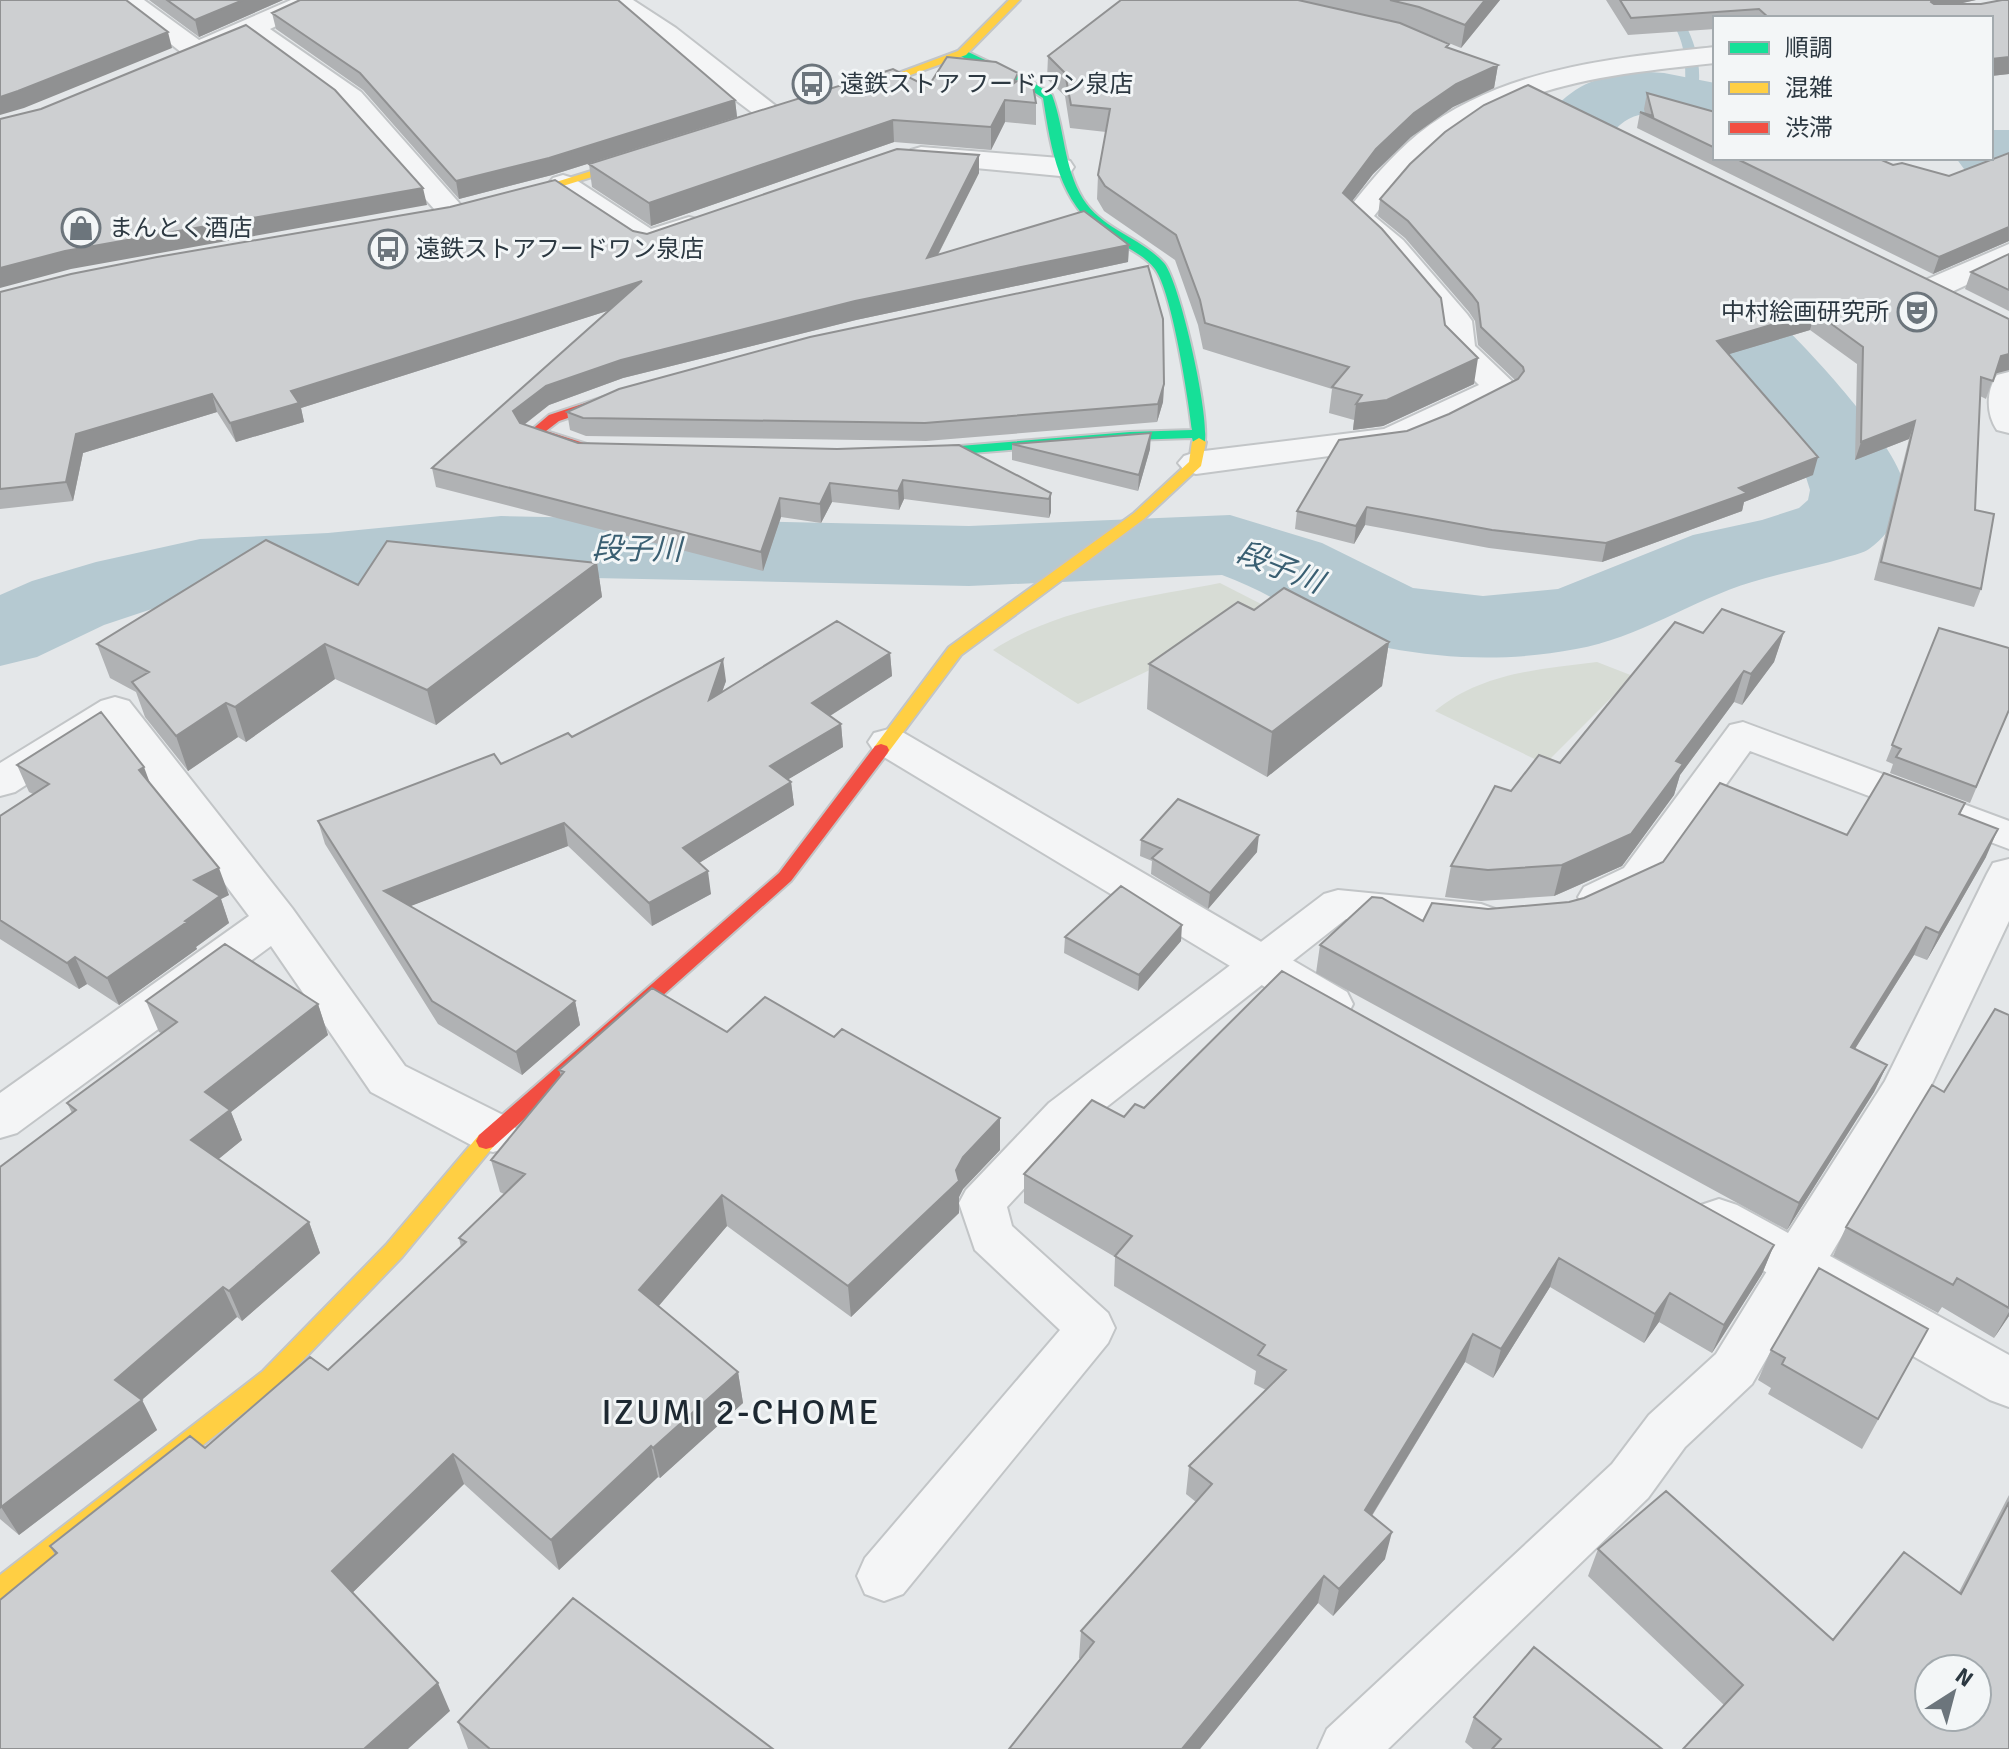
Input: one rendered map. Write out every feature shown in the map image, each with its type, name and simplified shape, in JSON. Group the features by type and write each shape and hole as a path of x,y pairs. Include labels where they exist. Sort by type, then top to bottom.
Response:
{"street":[{"path":"128,0 196,50"},
{"path":"167,62 311,0"},
{"path":"616,0 784,114"},
{"path":"836,97 962,53 1015,0"},
{"path":"252,28 351,98 466,210"},
{"path":"962,53 1030,85 1048,97 1060,167 1091,219 1161,268 1179,326 1198,449"},
{"path":"898,454 1198,449 1391,439 1433,422 1501,387 1459,349 1456,321 1392,246 1358,217 1394,171 1439,131 1482,106 1544,98 1600,70 1713,55"},
{"path":"1488,71 1544,98"},
{"path":"747,126 784,114"},
{"path":"425,219 563,184 673,148"},
{"path":"895,154 1060,167"},
{"path":"563,184 648,240 721,215"},
{"path":"1934,288 2009,253"},
{"path":"1132,274 1161,268"},
{"path":"1906,274 1971,307"},
{"path":"2009,382 2005,406 2009,423"},
{"path":"610,450 581,449 536,432 554,418 645,387"},
{"path":"0,1590 271,1378 394,1251 493,1133 785,877 955,651 1139,516 1198,449"},
{"path":"0,782 115,710 276,919 388,1079 493,1133"},
{"path":"889,742 1060,841 1258,965 1369,1026"},
{"path":"1797,1264 1905,1090 2009,874"},
{"path":"0,1119 276,919"},
{"path":"1687,1202 2009,1383"}],"lane":[{"path":"1561,913 1638,878 1743,734 2009,836"},
{"path":"884,1576 1091,1328 992,1236 982,1203 1065,1115 1338,904 1481,919 1521,916"},
{"path":"1347,1749 1630,1481 1667,1431 1734,1369 1797,1264"}],"shaded area":[{"path":"1220,583 1267,607 1228,633 1078,704 993,650 1019,635 1074,614 1132,599"},
{"path":"1597,662 1633,676 1545,764 1435,711 1453,698 1491,681 1532,671"}],"building":[{"path":"0,0 126,0 168,32 0,97"},
{"path":"167,0 243,0 195,20"},
{"path":"300,0 618,0 735,100 549,158 456,181 360,73 272,13"},
{"path":"1121,0 1298,0 1400,23 1449,44 1446,47 1498,65 1456,84 1414,113 1376,149 1343,193 1382,229 1441,298 1445,325 1478,358 1387,400 1356,404 1362,395 1332,387 1349,367 1205,323 1200,300 1176,235 1105,186 1098,175 1110,109 1071,105 1065,73 1048,56"},
{"path":"1390,0 1485,0 1465,25 1419,7"},
{"path":"1620,0 1932,0 1934,4 1981,4 2009,0 2009,57 1993,59 1993,16 1767,16 1759,9 1631,18"},
{"path":"246,25 335,90 423,188 65,251 0,268 0,119 41,109"},
{"path":"947,57 996,62 1018,73 1013,84 1024,76 1032,80 1036,103 1005,100 991,127 893,120 649,203 589,164 893,69 928,87"},
{"path":"1528,85 2009,319 2009,354 2001,356 1993,381 1981,377 1975,510 1994,514 1981,589 1881,562 1915,421 1861,442 1863,347 1815,312 1717,341 1818,457 1739,488 1747,493 1606,543 1492,530 1367,507 1356,526 1297,511 1339,440 1407,431 1449,414 1518,379 1524,371 1481,327 1478,303 1472,295 1408,221 1380,199 1410,164 1445,132 1484,105"},
{"path":"1647,93 1713,111 1713,147 1640,112 1653,116"},
{"path":"897,149 979,155 927,258 1084,211 1129,245 855,301 621,360 546,386 513,411 520,423 578,443 837,449 959,445 1051,493 1049,499 903,480 898,491 830,483 820,504 780,498 761,552 432,468 642,281 291,391 299,403 230,423 212,394 76,434 66,482 0,489 0,292 157,257 450,207 555,180 633,231 647,234"},
{"path":"2009,153 2009,227 1939,257 1739,160 1882,160 1949,176"},
{"path":"2009,254 2009,290 1971,272"},
{"path":"1148,266 1163,319 1164,384 1158,404 925,423 583,418 567,412 619,389 810,337"},
{"path":"1151,433 1139,475 1012,444"},
{"path":"266,540 358,585 387,541 597,563 427,690 325,644 235,707 226,703 176,736 132,682 149,672 97,644"},
{"path":"1284,588 1389,642 1272,732 1149,664 1238,602 1254,610"},
{"path":"1722,609 1784,632 1751,674 1744,671 1676,761 1683,764 1631,834 1562,865 1488,870 1451,866 1495,786 1511,791 1539,755 1560,763 1675,622 1703,633"},
{"path":"837,621 890,653 812,703 841,724 770,766 791,782 683,848 708,871 649,903 564,823 384,891 575,1001 516,1052 432,1001 318,821 494,754 501,764 568,733 572,737 723,659 709,700"},
{"path":"1939,628 2009,648 2009,710 1976,787 1896,757 1901,749 1892,745"},
{"path":"101,712 144,767 139,770 219,868 194,880 220,896 107,978 75,957 67,963 0,920 0,816 49,784 17,765"},
{"path":"1884,773 1965,803 1959,814 1998,829 1939,933 1926,927 1851,1047 1887,1065 1799,1203 1320,945 1372,897 1382,898 1423,921 1432,903 1488,909 1584,898 1663,862 1720,783 1847,835"},
{"path":"1178,799 1259,835 1210,893 1152,858 1162,849 1141,840"},
{"path":"1121,886 1182,925 1139,975 1065,937"},
{"path":"225,944 318,1004 205,1092 230,1110 191,1140 309,1222 229,1291 223,1287 115,1380 142,1400 1,1507 0,1167 76,1110 67,1103 177,1022 146,1001"},
{"path":"1282,971 1774,1245 1724,1325 1670,1293 1655,1314 1559,1258 1501,1349 1473,1334 1365,1510 1392,1532 1339,1589 1324,1576 1182,1749 1009,1749 1094,1642 1081,1631 1212,1484 1189,1466 1286,1370 1258,1355 1265,1345 1115,1256 1132,1236 1024,1174 1092,1100 1124,1117 1135,1104 1144,1108"},
{"path":"652,988 727,1032 765,997 834,1037 842,1029 1000,1118 963,1157 956,1170 959,1181 848,1286 722,1195 639,1290 738,1372 653,1448 651,1446 551,1540 453,1454 332,1571 438,1683 364,1749 0,1749 0,1600 57,1553 50,1546 190,1436 205,1448 310,1357 328,1370 466,1242 459,1238 525,1174 491,1160 564,1072 559,1070"},
{"path":"1995,1009 2009,1015 2009,1308 1957,1278 1953,1285 1846,1227 1932,1085 1944,1092"},
{"path":"1819,1268 1928,1329 1878,1419 1782,1364 1785,1358 1771,1350"},
{"path":"1666,1491 1833,1640 1904,1552 1961,1594 2009,1502 2009,1749 1683,1749 1743,1685 1598,1549"},
{"path":"573,1598 773,1749 490,1749 458,1722"},
{"path":"1534,1647 1662,1749 1492,1749 1501,1739 1474,1717"}],"waterway":[{"path":"1664,0 1683,27 1691,47 1691,101"},
{"name":"段子川","path":"0,634 68,603 132,583 200,569 328,563 501,546 969,556 1230,545 1287,564 1389,617 1483,628 1576,618 1728,556 1779,547 1834,529 1854,509 1858,490 1845,453 1774,368 1719,312 1586,236 1555,212 1547,201 1543,182 1579,126 1604,104 1618,97 1644,93 1713,105"},
{"name":"段子川","path":"1993,153 2009,153"}],"traffic: fast":[{"path":"962,53 1030,85 1048,97 1063,169 1079,202 1105,229 1161,268 1185,353 1199,442"},
{"path":"911,454 1130,436 1200,434"}],"traffic: slow":[{"path":"848,94 962,53 1015,0"},
{"path":"504,200 649,156"},
{"path":"881,750 955,651 1139,516 1196,463 1199,442"},
{"path":"0,1590 271,1378 394,1251 486,1141"}],"traffic: jam":[{"path":"591,450 536,432 554,418 625,394"},
{"path":"486,1141 785,877 881,750"}],"place":[{"name":"遠鉄ストア フードワン泉店","path":"812,84"},
{"name":"まんとく酒店","path":"81,228"},
{"name":"遠鉄ストアフードワン泉店","path":"388,249"},
{"name":"中村絵画研究所","path":"1917,312"}],"district":[{"name":"IZUMI 2-CHOME","path":"741,1411"}]}
